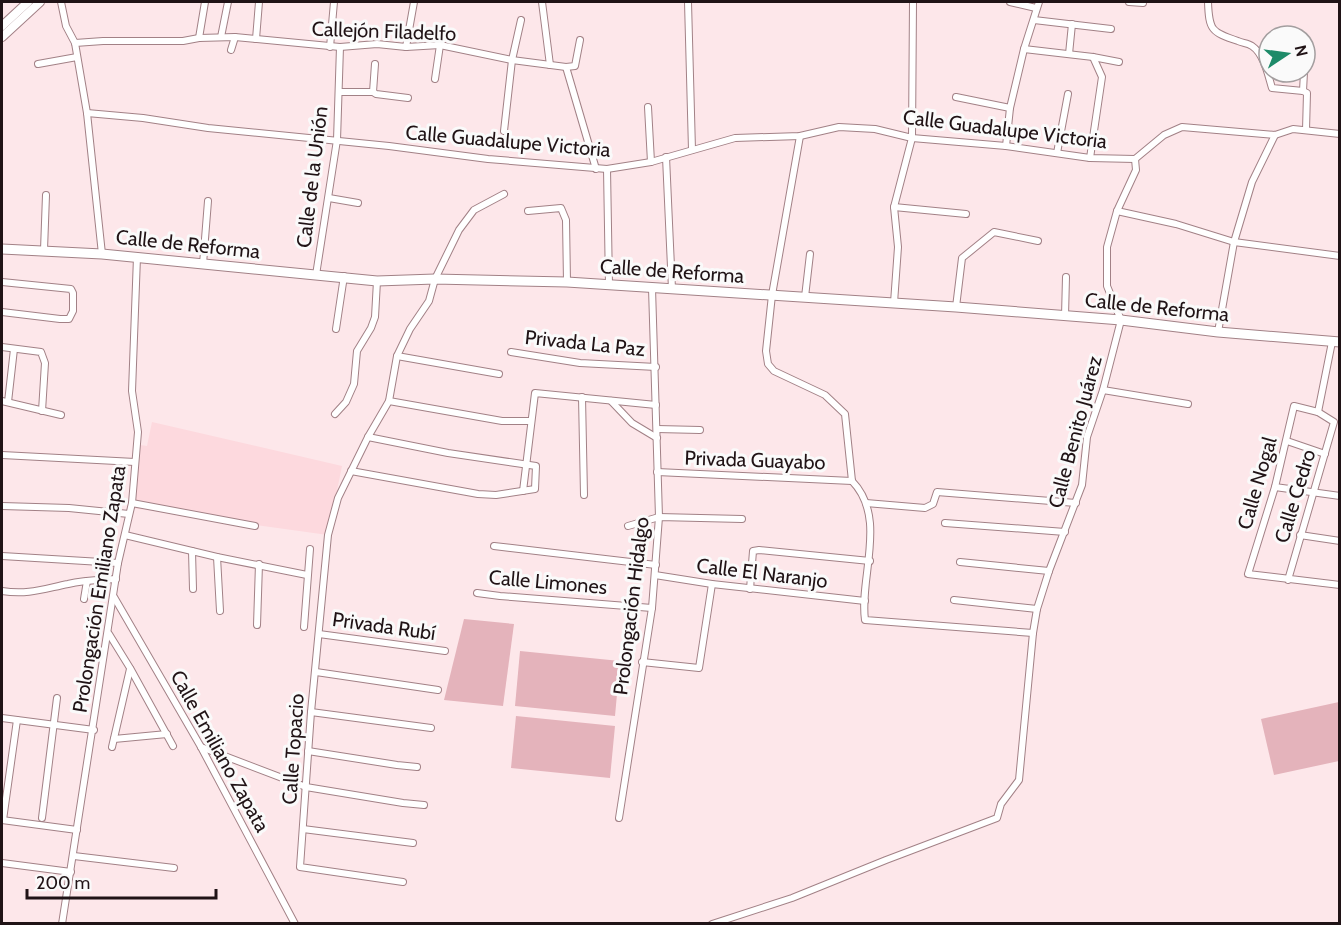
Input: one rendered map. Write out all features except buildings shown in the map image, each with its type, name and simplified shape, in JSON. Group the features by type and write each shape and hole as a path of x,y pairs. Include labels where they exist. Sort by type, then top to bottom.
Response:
{"main road":[{"name":"Calle de Reforma","path":"2,249 102,254 344,276 376,281 435,279 567,282 956,307 1122,320 1218,332 1336,342"}],"street":[{"path":"2,26 28,2"},
{"path":"2,37 40,2"},
{"path":"60,2 66,26 75,43 87,113 102,254"},
{"path":"199,38 205,2"},
{"path":"221,37 228,2"},
{"path":"256,39 259,2"},
{"path":"330,47 334,2"},
{"path":"406,47 414,2"},
{"path":"542,2 550,65"},
{"path":"688,2 692,150"},
{"path":"894,303 898,248 894,207 912,138 913,2"},
{"path":"1006,146 1010,108 1024,49 1038,5 1010,2"},
{"path":"1130,2 1143,3"},
{"path":"1208,2 1208,20 1212,29 1220,35 1251,46 1262,60 1272,88 1307,93 1306,130"},
{"path":"504,131 512,60 520,20"},
{"path":"1034,20 1111,29"},
{"path":"1069,54 1072,24"},
{"path":"231,50 235,37"},
{"name":"Callejón Filadelfo","path":"75,43 103,40 183,41 235,37 330,47 377,44 406,47 440,45 512,60 566,67 575,66 580,40"},
{"path":"435,79 440,45"},
{"name":"Calle de la Unión","path":"316,274 337,140 340,47"},
{"path":"1024,49 1119,62"},
{"path":"38,64 77,57"},
{"path":"1090,158 1102,77 1093,57"},
{"path":"373,92 375,64"},
{"path":"566,67 596,169"},
{"path":"1303,84 1303,91"},
{"path":"339,92 373,92 408,98"},
{"path":"1057,153 1068,94"},
{"path":"956,97 1010,108"},
{"path":"648,107 651,162"},
{"name":"Calle Guadalupe Victoria","path":"87,113 488,159 607,170 651,162 735,138 800,136 839,127 876,129 912,138 1006,146 1090,158 1135,159"},
{"path":"1122,320 1107,286 1107,247 1117,211 1136,170 1135,159 1164,135 1182,127 1275,135 1293,129 1340,135"},
{"path":"1218,332 1234,242 1252,182 1275,135"},
{"path":"800,136 772,295 766,351 768,364 774,371 825,395 845,414 852,481 866,503 871,534 865,620 1033,633"},
{"path":"666,158 672,289"},
{"path":"607,170 609,285"},
{"name":"Calle Topacio","path":"403,882 300,867 311,712 328,535 338,498 388,401 398,356 410,329 429,301 435,279 459,230 474,210 504,194"},
{"path":"44,250 46,195"},
{"path":"329,198 358,204"},
{"path":"203,264 208,201"},
{"path":"894,207 966,214"},
{"path":"528,210 561,208 564,213 567,282"},
{"path":"1117,211 1176,224 1234,242 1340,256"},
{"path":"956,307 962,258 969,252 994,232 1038,241"},
{"path":"805,297 810,254"},
{"name":"Prolongación Emiliano Zapata","path":"62,924 94,730 118,563 132,503 138,432 132,391 137,257"},
{"path":"336,329 344,276"},
{"path":"1065,316 1066,277"},
{"path":"335,414 345,402 354,384 357,351 375,317 376,281"},
{"path":"2,282 71,289 74,292 73,311 69,319 2,312"},
{"name":"Prolongación Hidalgo","path":"619,818 651,608 659,517 652,288"},
{"name":"Calle Benito Juárez","path":"712,924 792,898 997,818 1001,804 1019,780 1037,609 1082,485 1087,437 1103,390 1122,320"},
{"path":"1318,411 1336,342"},
{"path":"2,347 41,352 44,357 42,411"},
{"path":"15,349 5,402 61,415"},
{"name":"Privada La Paz","path":"511,352 580,363 656,367"},
{"path":"398,356 499,374"},
{"path":"1103,390 1188,404"},
{"path":"523,491 535,393 656,405"},
{"path":"582,397 584,495"},
{"path":"610,400 632,423 657,438"},
{"path":"388,401 502,421 531,421"},
{"name":"Calle Nogal","path":"1288,580 1248,574 1248,568 1275,487 1294,406 1318,411"},
{"name":"Calle Cedro","path":"1288,580 1334,422 1318,411"},
{"path":"657,429 700,430"},
{"path":"351,471 478,494 496,495 535,489 536,466 448,453 368,437"},
{"path":"1287,441 1325,454"},
{"path":"2,455 135,462"},
{"name":"Privada Guayabo","path":"657,472 852,481"},
{"path":"1275,487 1340,495"},
{"path":"866,503 926,508 933,504 937,492 1076,503"},
{"path":"132,503 255,526"},
{"path":"2,506 69,508 129,514"},
{"path":"628,526 659,517 742,519"},
{"path":"945,523 1065,532"},
{"path":"125,535 217,557 307,574"},
{"path":"1300,535 1340,541"},
{"path":"494,546 656,565"},
{"path":"304,627 310,549"},
{"path":"192,551 193,590"},
{"path":"750,589 753,551 870,561"},
{"path":"2,556 118,563"},
{"path":"217,557 220,611"},
{"path":"960,562 1049,571"},
{"path":"257,625 259,564"},
{"name":"Calle El Naranjo","path":"655,575 750,589 865,601"},
{"path":"2,591 18,594 87,581 116,579"},
{"path":"1288,580 1340,585"},
{"path":"84,599 87,581"},
{"path":"642,662 699,668 712,584"},
{"name":"Calle Limones","path":"477,592 500,596 651,608"},
{"name":"Calle Emiliano Zapata","path":"113,597 201,747 295,924"},
{"path":"954,600 1037,609"},
{"path":"108,634 130,668 173,746"},
{"name":"Privada Rubí","path":"319,634 445,651"},
{"path":"112,747 130,668"},
{"path":"316,672 438,690"},
{"path":"42,818 57,698"},
{"path":"311,712 431,728"},
{"path":"2,718 94,730"},
{"path":"17,720 2,820 77,830"},
{"path":"114,739 167,734"},
{"path":"201,747 306,787 424,805"},
{"path":"308,751 417,767"},
{"path":"303,829 413,843"},
{"path":"74,856 174,868"},
{"path":"2,863 71,872"}],"shaded area":[{"path":"152,422 342,466 328,535 131,508 140,445 147,446"},
{"path":"464,619 514,624 503,706 444,700"},
{"path":"520,651 620,661 615,716 515,706"},
{"path":"1339,702 1339,761 1274,775 1261,719"},
{"path":"516,716 615,726 610,778 511,768"}]}
